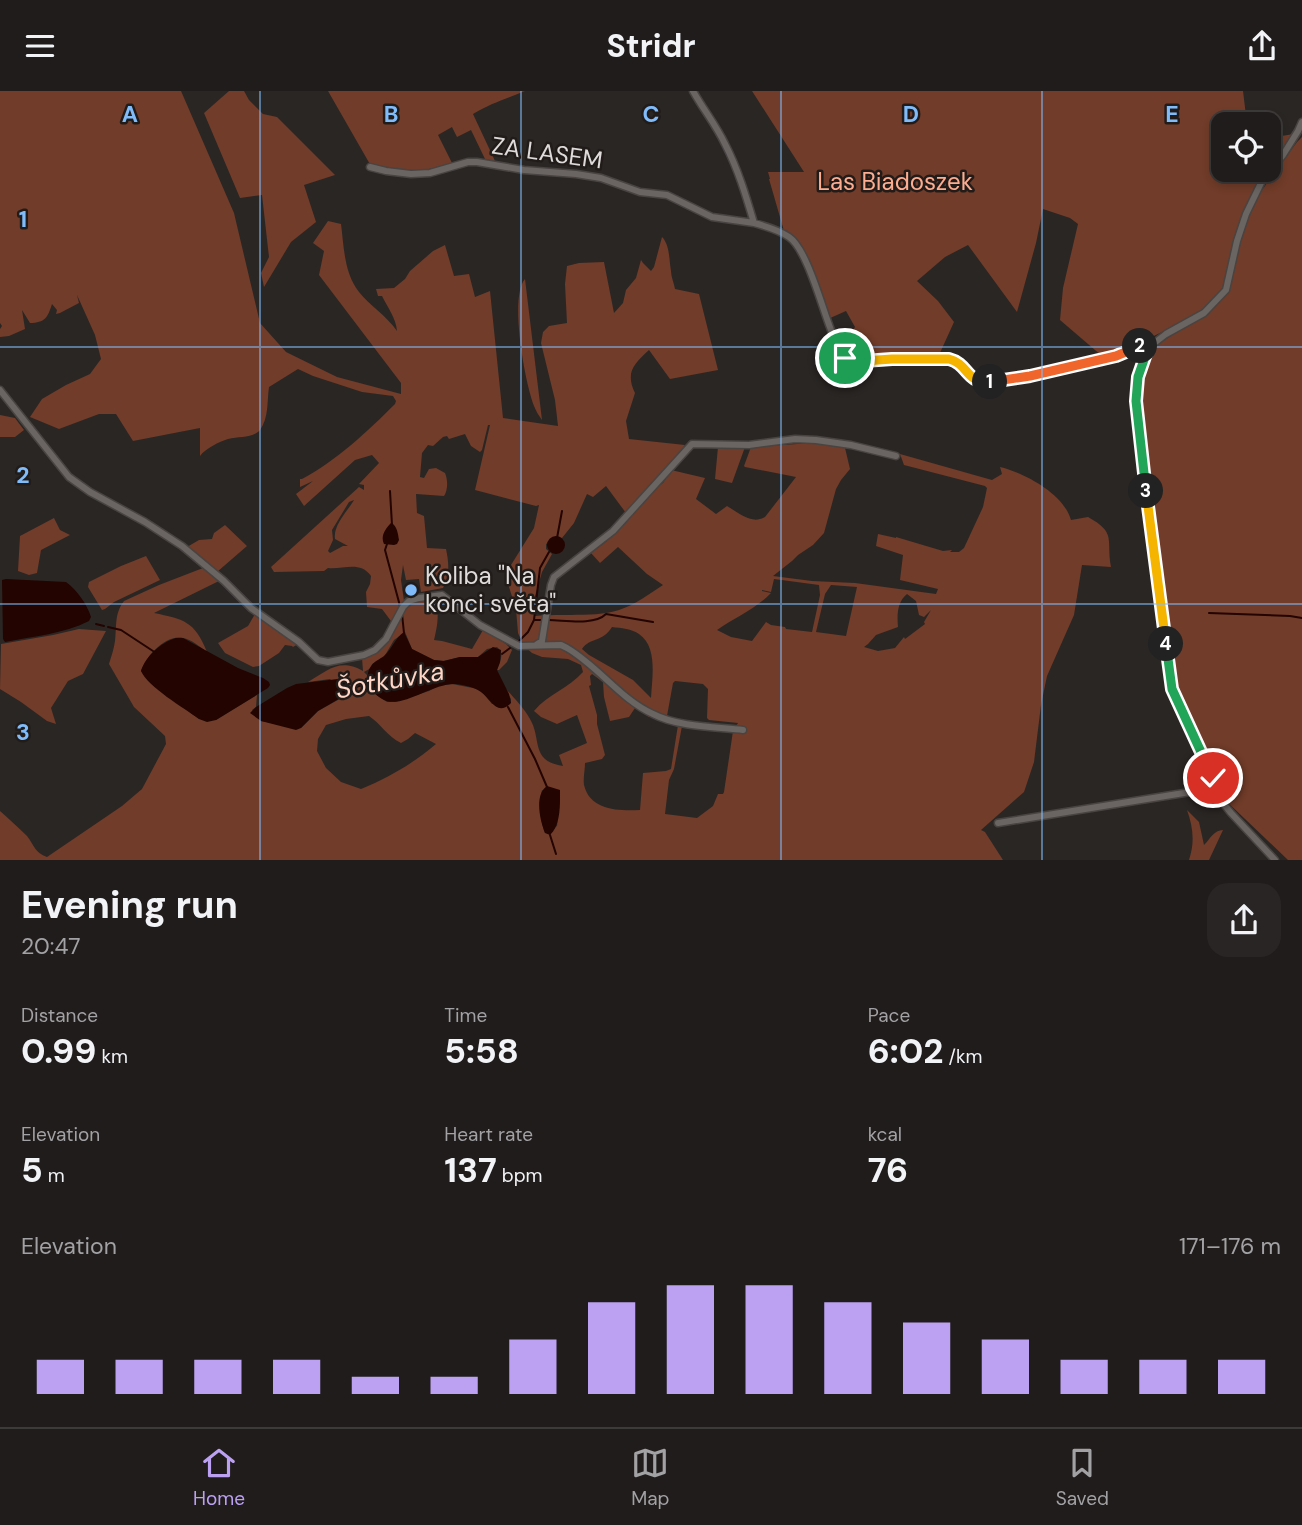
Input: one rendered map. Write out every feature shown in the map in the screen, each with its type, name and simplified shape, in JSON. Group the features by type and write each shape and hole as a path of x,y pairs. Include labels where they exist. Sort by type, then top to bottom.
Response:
{"street":[{"path":"693,91 732,156 754,223"},
{"path":"1276,860 1218,797 1213,778 1172,689 1136,401 1138,377 1148,348 1166,334 1204,313 1226,290 1246,214 1262,181 1283,155 1302,122"},
{"name":"ZA LASEM","path":"370,167 396,173 425,174 477,162 524,170 594,176 640,193 667,195 712,217 754,223 781,233 795,242 813,280 834,339 842,355 850,359 949,359 960,364 976,381 994,382 1116,356 1140,346 1148,348"},
{"path":"0,390 69,477 182,546 251,608 299,642 318,660 328,662 364,655 375,650 386,639 398,614 409,601 442,595 480,625 519,646 561,645 567,648 654,715 678,722 743,730"},
{"path":"534,647 542,641 554,577 613,531 692,444 749,445 805,439 895,456"},
{"path":"998,823 1216,788"}],"green space":[{"path":"0,91 181,91 234,213 260,323 286,352 337,377 401,394 401,383 319,275 324,251 313,243 328,221 341,224 346,259 354,285 397,331 391,313 376,289 394,288 433,251 445,245 454,276 469,274 475,297 490,291 503,418 558,426 555,400 541,343 543,332 549,326 567,323 567,266 604,262 614,313 623,303 626,290 636,278 641,260 651,271 654,267 662,237 668,248 675,289 699,294 718,370 670,379 649,350 635,364 631,379 635,393 626,421 629,439 685,445 626,513 606,486 593,497 587,494 574,523 562,538 557,536 546,544 546,549 552,554 542,572 533,603 535,616 588,615 619,610 663,585 618,547 600,563 591,553 607,541 605,539 664,482 671,470 705,478 696,499 716,514 727,506 755,520 765,517 796,477 745,467 751,447 813,443 845,448 850,469 836,489 824,533 773,576 936,594 938,589 900,580 903,555 876,546 878,534 943,551 959,552 964,548 983,507 987,488 904,465 900,454 992,480 1002,474 1000,467 1021,474 1052,493 1071,520 1088,517 1107,532 1111,567 1082,565 1074,615 1047,676 1034,762 1024,792 981,830 1003,860 0,860 0,811 27,836 37,851 47,857 122,806 142,789 166,744 165,736 134,707 109,664 115,644 117,615 124,601 203,568 219,581 154,613 187,623 198,634 207,652 186,639 170,639 152,653 141,671 154,686 199,719 216,720 257,695 256,707 252,710 261,721 301,728 318,711 345,696 330,679 308,682 334,667 355,667 363,671 362,658 376,652 403,610 412,602 433,598 438,613 434,640 472,649 483,630 512,650 507,662 497,670 501,655 497,647 487,649 478,657 434,660 412,649 405,632 394,640 384,657 364,672 372,692 387,702 395,702 438,686 452,684 478,689 492,704 511,703 505,688 530,719 541,754 546,759 563,766 559,755 587,743 577,715 557,724 534,711 583,672 581,665 568,659 542,657 532,653 524,646 518,633 516,609 508,584 511,565 534,528 539,505 475,490 490,425 480,452 471,446 465,434 449,439 447,436 443,437 433,446 428,445 422,453 420,477 424,478 429,469 436,468 445,473 447,479 444,496 416,494 417,513 424,516 427,548 446,549 448,574 443,588 421,592 419,579 406,580 403,565 401,580 404,601 391,621 382,609 367,607 366,592 371,576 362,568 274,572 271,567 359,487 364,490 364,485 359,484 379,463 372,455 355,460 304,506 296,494 313,481 300,487 300,479 327,463 363,435 395,404 393,396 362,392 298,369 269,387 266,415 257,433 221,442 200,456 200,428 133,441 116,414 99,414 59,429 30,417 42,399 90,374 101,359 95,335 77,295 79,303 56,314 57,310 52,304 47,316 39,322 30,323 22,310 25,329 9,336 0,337","holes":["354,500 338,524 335,534 335,539 348,546 330,553 328,551 333,540 332,530 349,502","774,579 819,585 820,595 812,632 786,629 766,622 752,641 731,637 717,630 752,609 771,593 762,590 771,592","831,585 857,587 846,636 816,632 825,594","907,594 916,601 919,615 924,617 931,610 925,624 905,639 904,637 895,648 878,651 864,647 876,635 898,627 901,601","612,627 633,631 645,640 649,647 653,672 651,698 633,680 582,649","592,674 603,682 610,721 629,717 635,708 649,717 651,712 667,716 675,681 703,684 708,689 707,718 738,723 733,731 724,792 718,794 713,806 697,818 665,814 669,780 674,769 682,726 678,725 671,769 643,773 640,810 607,808 592,800 584,785 585,763 602,759 605,755 589,686","369,716 401,743 415,733 436,744 382,780 361,789 341,782 326,768 317,751 318,739 326,725","542,790 560,798 557,826 545,833 540,801"]},
{"path":"229,91 244,91 263,114 277,117 335,175 304,185 316,222 291,242 264,287 261,273 269,257 262,195 240,198 204,113"},
{"path":"328,91 525,91 473,114 495,161 485,159 471,130 457,137 452,127 438,135 452,163 430,169 412,170 371,166"},
{"name":"Las Biadoszek","path":"752,91 1243,91 1246,112 1211,112 1211,182 1260,182 1225,287 1201,313 1119,353 1102,356 1060,320 1063,288 1078,224 1070,218 1043,209 1017,312 968,245 945,257 917,281 938,301 954,322 939,355 851,357 841,348 855,327 846,311 828,319 806,256 796,238 784,231 768,172 804,172"},
{"path":"1294,134 1281,151 1281,136"},
{"path":"1302,137 1302,860 1288,860 1223,798 1224,788 1175,689 1139,404 1147,359 1160,343 1203,315 1227,294 1238,244 1248,215 1268,182 1281,182 1281,164"},
{"path":"525,279 542,420 530,395 520,341 518,303"},
{"path":"0,415 15,418 24,430 15,437 0,437"},
{"path":"718,447 745,447 732,483 715,479"},
{"path":"54,518 60,530 70,535 41,550 37,573 29,575 18,571 20,536"},
{"path":"225,525 247,546 217,572 187,547 199,540 212,539 214,533"},
{"path":"146,556 160,580 102,610 88,587 89,582"},
{"path":"255,614 298,644 293,647 285,645 279,653 253,667 225,653 218,643 248,626"},
{"path":"79,629 106,631 83,674 68,681 51,708 56,724 47,721 0,689 1,644"},
{"path":"1187,810 1199,822 1204,845 1215,833 1223,830 1209,860 1189,860 1192,835"}],"water":[{"path":"391,523 396,528 399,540 394,545 384,544 383,541 384,532"},
{"path":"552,536 560,536 565,545 563,552 552,554 547,549 547,541"},
{"path":"2,580 66,582 81,598 91,617 89,621 69,629 5,642"},
{"path":"404,632 412,649 434,660 478,657 493,647 501,650 497,670 511,703 498,708 478,690 456,684 447,684 400,701 391,702 379,697 371,688 368,672"},
{"path":"176,638 183,638 238,668 263,678 270,685 216,720 207,722 199,719 158,690 141,671 154,651"},
{"path":"338,679 352,689 349,693 318,711 296,730 261,721 250,713 296,684"},
{"path":"547,786 560,790 558,820 550,835 545,833 539,808 540,795"}],"waterway":[{"path":"390,491 392,525"},
{"path":"557,538 562,511"},
{"path":"387,544 385,550 400,606"},
{"path":"534,620 540,568 549,552"},
{"path":"1209,613 1302,618"},
{"path":"402,614 404,633"},
{"name":"Šotkůvka","path":"549,620 587,621 606,614 653,622"},
{"name":"Šotkůvka","path":"516,644 528,632 534,620 542,620"},
{"name":"Šotkůvka","path":"96,624 104,626"},
{"name":"Šotkůvka","path":"108,627 121,630 156,653"},
{"name":"Šotkůvka","path":"502,654 510,648"},
{"name":"Šotkůvka","path":"350,689 371,682"},
{"path":"508,707 547,787"},
{"path":"550,835 556,854"}],"place":[{"name":"Koliba \"Na konci světa\"","path":"411,590"}],"route":[{"path":"845,358 864,361 955,360 976,381 984,383 1030,376 1116,356 1140,346 1148,348 1138,377 1136,415 1172,689 1213,778"}]}
